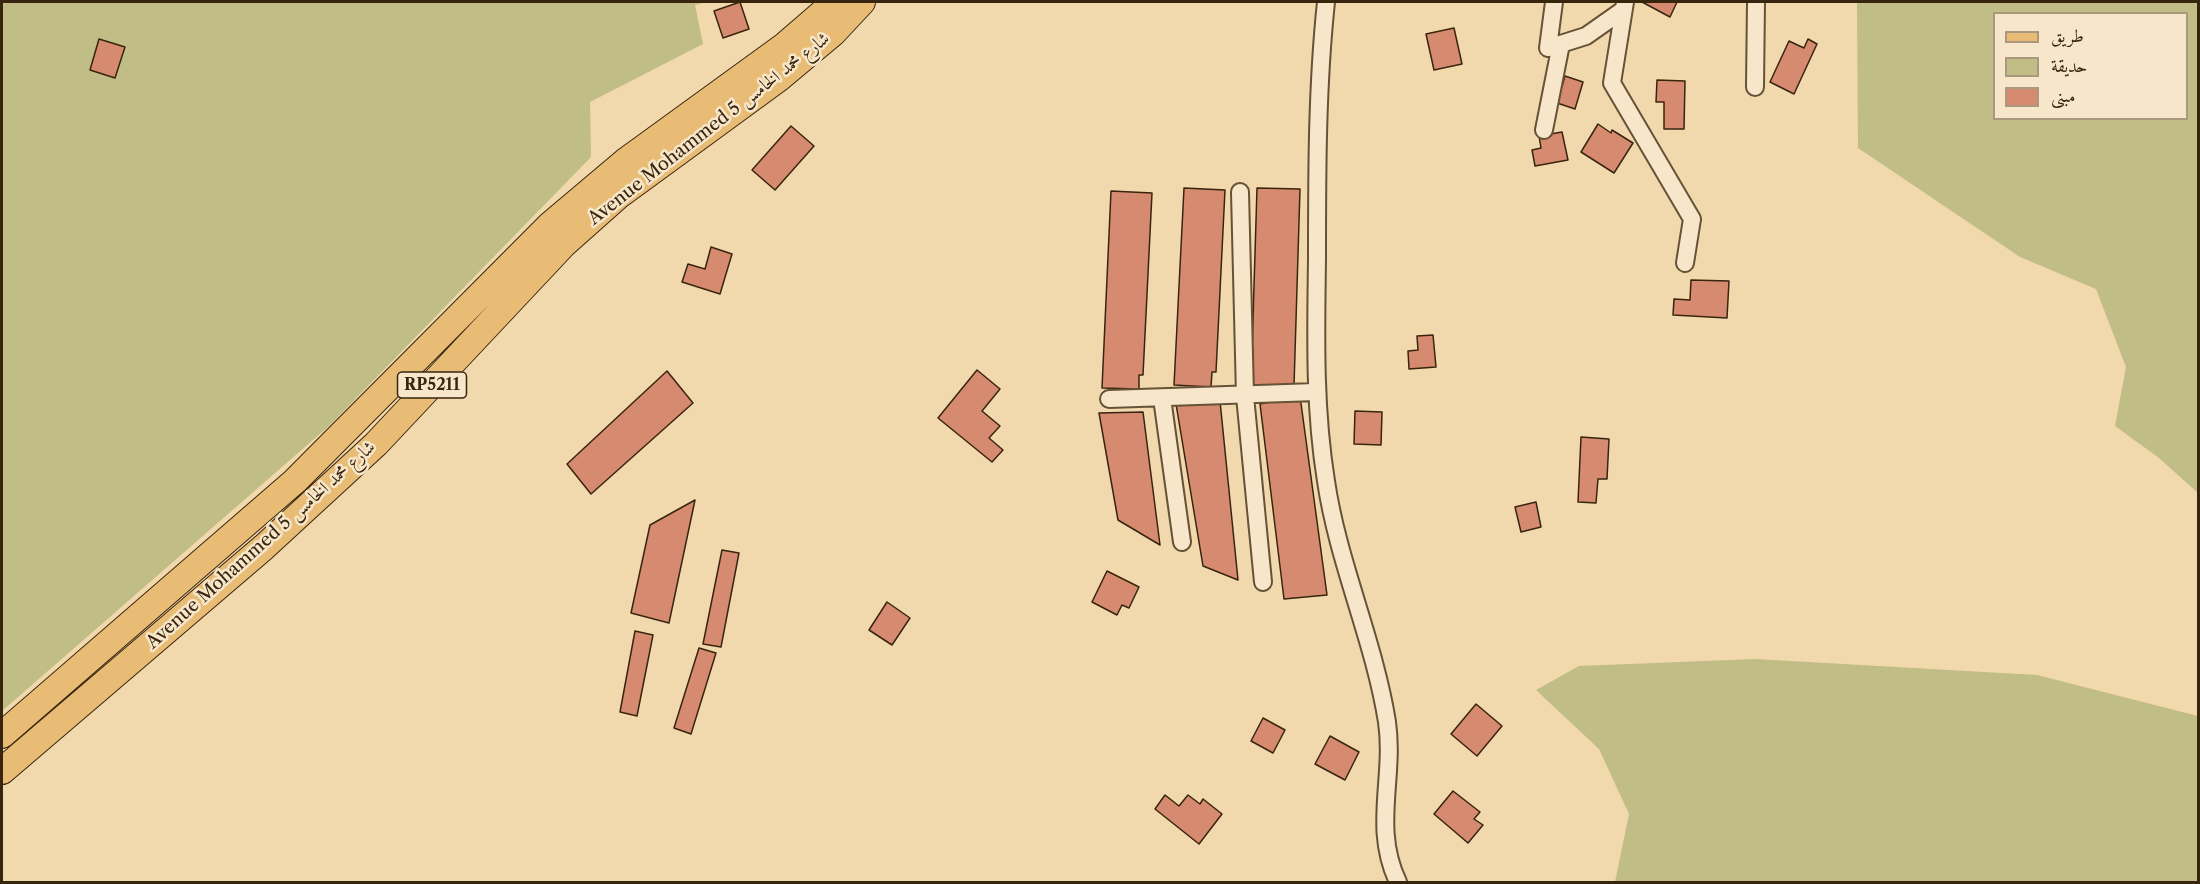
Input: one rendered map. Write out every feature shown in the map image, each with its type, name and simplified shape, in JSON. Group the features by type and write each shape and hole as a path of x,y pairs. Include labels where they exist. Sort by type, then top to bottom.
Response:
{"main road":[{"name":"Avenue Mohammed 5 شارع محمد الخامس","path":"2,735 295,481 550,225 627,160 784,46 835,2"},
{"name":"Avenue Mohammed 5 شارع محمد الخامس","path":"2,771 264,547 359,460 564,244 618,196 778,79 833,33 862,2"}],"street":[{"path":"1326,2 1318,86 1316,392 1335,535 1380,683 1387,725 1389,761 1384,822 1386,844 1398,882"},
{"path":"1554,2 1548,48 1586,36 1624,6"},
{"path":"1755,87 1756,2"},
{"path":"1624,6 1612,83 1692,219 1685,263"},
{"path":"1544,130 1561,44"},
{"path":"1240,192 1245,396 1263,582"},
{"path":"1108,399 1316,392"},
{"path":"1162,398 1182,542"}],"green space":[{"path":"2,2 707,2 695,5 703,44 590,102 591,157 329,426 2,711"},
{"path":"1857,2 2198,2 2198,493 2159,458 2115,426 2126,367 2096,289 2020,257 1858,148"},
{"path":"1755,659 2037,675 2198,716 2198,882 1615,882 1629,814 1599,749 1536,690 1579,666"}],"building":[{"path":"740,2 749,29 723,38 714,11"},
{"path":"1642,2 1677,2 1670,17"},
{"path":"1454,28 1462,64 1434,70 1426,34"},
{"path":"99,39 125,47 115,78 90,70"},
{"path":"1808,39 1817,44 1794,94 1770,82 1789,41 1804,48"},
{"path":"1565,76 1583,82 1575,109 1557,103"},
{"path":"1657,80 1685,81 1684,129 1664,129 1664,102 1656,102"},
{"path":"1598,124 1633,143 1614,173 1581,152"},
{"path":"791,126 814,146 775,190 752,170"},
{"path":"1562,132 1568,160 1535,166 1532,150 1541,148 1539,136"},
{"path":"1184,188 1225,190 1216,372 1212,372 1211,387 1174,385"},
{"path":"1257,188 1300,189 1294,386 1251,385"},
{"path":"1111,191 1152,193 1143,375 1139,375 1139,389 1102,388"},
{"path":"711,247 732,254 720,294 682,282 688,264 705,269"},
{"path":"1691,280 1729,281 1727,318 1673,315 1674,299 1690,300"},
{"path":"1433,335 1436,367 1409,369 1408,351 1418,350 1417,336"},
{"path":"977,370 1000,389 982,411 1000,426 989,438 1003,450 992,462 938,418"},
{"path":"667,371 693,403 591,494 567,464"},
{"path":"1300,396 1327,595 1284,599 1260,404"},
{"path":"1220,401 1238,580 1203,566 1176,404"},
{"path":"1355,411 1382,412 1381,445 1354,444"},
{"path":"1143,412 1160,545 1118,520 1099,413"},
{"path":"1581,437 1609,439 1607,479 1598,479 1596,503 1578,502"},
{"path":"695,500 669,623 631,613 650,525"},
{"path":"1536,502 1541,527 1521,532 1515,507"},
{"path":"722,550 739,553 721,647 703,644"},
{"path":"1107,571 1139,587 1129,608 1122,605 1117,615 1092,602"},
{"path":"887,602 910,618 892,645 869,630"},
{"path":"635,631 653,635 637,716 620,712"},
{"path":"699,648 716,653 691,734 674,728"},
{"path":"1476,704 1502,726 1477,756 1451,734"},
{"path":"1263,718 1285,730 1273,753 1251,741"},
{"path":"1330,736 1359,752 1345,780 1315,764"},
{"path":"1453,791 1480,812 1474,819 1483,825 1468,843 1434,814"},
{"path":"1165,795 1179,806 1188,795 1200,804 1203,799 1222,814 1199,844 1155,809"}]}
